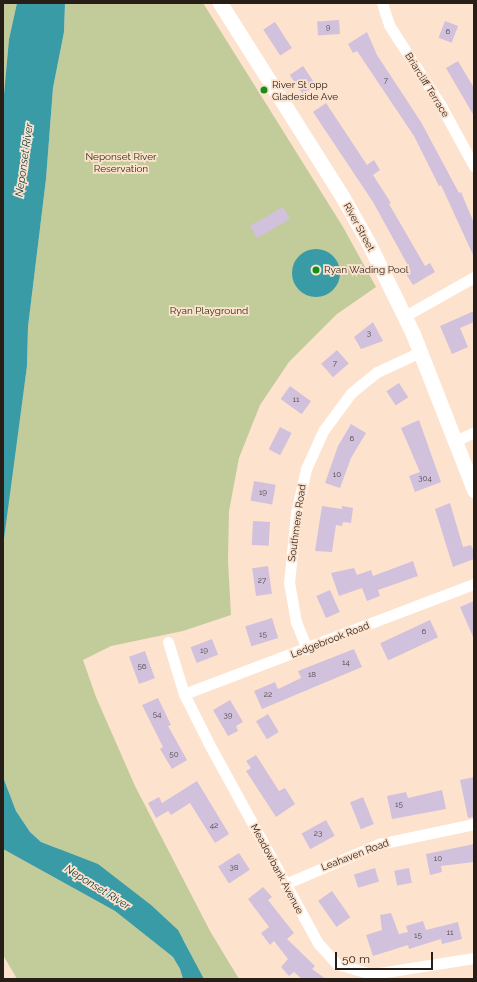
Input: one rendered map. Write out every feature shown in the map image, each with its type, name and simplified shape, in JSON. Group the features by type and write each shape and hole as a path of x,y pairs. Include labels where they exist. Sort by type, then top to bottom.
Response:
{"main road":[{"name":"River Street","path":"220,3 242,42 342,196 405,316 474,490"}],"street":[{"name":"Briarcliff Terrace","path":"382,3 389,25 440,104 474,166"},
{"path":"405,316 474,277"},
{"name":"Southmere Road","path":"307,649 296,622 289,584 296,513 306,469 323,431 351,393 377,372 420,352"},
{"path":"455,441 474,432"},
{"name":"Ledgebrook Road","path":"184,694 307,649 474,584"},
{"name":"Meadowbank Avenue","path":"168,642 184,694 318,943 337,964 354,971 373,974 388,973 474,958"},
{"name":"Leahaven Road","path":"285,884 379,844 474,824"}],"green space":[{"path":"3,3 17,3 9,39 3,105"},
{"path":"65,3 203,3 343,227 376,287 337,314 289,362 260,405 239,458 229,511 228,561 231,615 183,631 111,646 83,660 96,697 135,786 210,931 239,979 204,979 183,939 57,848 41,842 30,832 16,811 3,777 4,528 27,366 28,327 46,179 53,88 64,32"},
{"path":"3,849 115,911 173,957 180,969 183,979 17,979 3,955"}],"water":[{"name":"Neponset River","path":"17,3 65,3 64,32 53,88 46,179 28,327 27,366 3,546 3,105 9,39"},
{"name":"Ryan Wading Pool","path":"311,249 321,249 333,256 340,268 340,278 333,290 321,297 311,297 303,293 296,286 292,278 292,268 296,260 303,253"},
{"name":"Neponset River","path":"3,777 16,811 30,832 41,842 98,864 151,905 178,930 204,979 183,979 180,969 173,957 115,911 3,849"}],"building":[{"path":"339,20 340,34 318,36 317,22"},
{"path":"445,21 458,26 452,43 439,38"},
{"path":"275,22 292,48 280,56 263,30"},
{"path":"367,32 377,55 421,122 459,193 461,192 474,223 474,257 441,185 439,186 414,136 357,51 353,53 348,44"},
{"path":"458,61 474,88 474,116 446,68"},
{"path":"303,66 316,85 303,94 290,75"},
{"path":"326,103 367,165 374,160 380,170 373,175 391,203 389,204 425,266 430,263 435,272 413,285 406,274 411,271 373,202 313,112"},
{"path":"283,207 290,219 257,238 250,226"},
{"path":"474,311 474,322 460,328 468,347 452,354 440,326"},
{"path":"373,322 383,341 361,349 354,337"},
{"path":"337,350 349,364 333,377 321,364"},
{"path":"399,383 408,397 396,405 386,391"},
{"path":"290,386 311,401 302,414 281,399"},
{"path":"419,420 441,482 415,492 409,476 420,472 401,428"},
{"path":"351,424 366,433 351,458 340,488 325,483 338,446"},
{"path":"280,427 292,433 280,455 269,449"},
{"path":"254,481 276,485 272,505 251,501"},
{"path":"450,503 463,547 471,545 474,552 474,559 453,567 435,509"},
{"path":"322,506 342,509 342,506 353,508 351,523 343,522 342,526 336,525 332,552 315,551"},
{"path":"253,521 270,522 269,546 252,545"},
{"path":"413,561 418,576 378,590 380,596 367,601 362,588 339,596 331,573 354,568 357,575 371,570 373,576"},
{"path":"268,566 272,594 256,596 252,568"},
{"path":"330,590 340,612 326,618 316,596"},
{"path":"474,601 474,639 460,607"},
{"path":"272,618 278,638 251,646 245,626"},
{"path":"430,620 438,637 388,660 380,643"},
{"path":"212,639 218,655 197,663 191,647"},
{"path":"354,649 362,667 262,709 254,691 275,682 278,689 301,678 298,671"},
{"path":"145,651 155,678 139,684 129,657"},
{"path":"158,698 171,725 168,726 187,760 172,769 160,749 163,747 142,705"},
{"path":"230,700 243,722 236,726 238,731 228,736 213,710"},
{"path":"268,714 279,732 267,739 256,721"},
{"path":"256,755 279,791 285,788 295,804 276,817 246,771 251,768 246,761"},
{"path":"474,777 474,817 468,818 460,780"},
{"path":"197,781 229,834 215,843 190,803 171,815 168,811 156,818 148,803 159,797 162,803"},
{"path":"442,790 446,809 392,819 387,796 406,792 408,798"},
{"path":"363,797 374,824 361,829 350,802"},
{"path":"326,820 335,836 310,849 302,834"},
{"path":"474,844 474,862 441,866 442,872 430,875 426,854"},
{"path":"239,853 250,870 229,883 218,867"},
{"path":"375,868 379,881 358,888 354,874"},
{"path":"409,868 412,883 397,886 394,871"},
{"path":"263,887 272,897 268,900 294,933 287,939 315,966 312,969 326,979 302,979 294,972 289,976 281,967 288,959 274,941 270,945 261,933 269,927 248,899"},
{"path":"332,891 350,917 336,927 318,901"},
{"path":"391,913 399,934 408,932 406,926 423,921 426,930 458,922 462,939 442,944 441,939 409,949 408,945 373,956 366,935 382,930 380,915"}],"place":[{"name":"River St opp Gladeside Ave","path":"264,90"},
{"name":"Ryan Wading Pool","path":"316,270"}],"park label":[{"name":"Neponset River Reservation","path":"121,162"},
{"name":"Ryan Playground","path":"209,311"}]}
